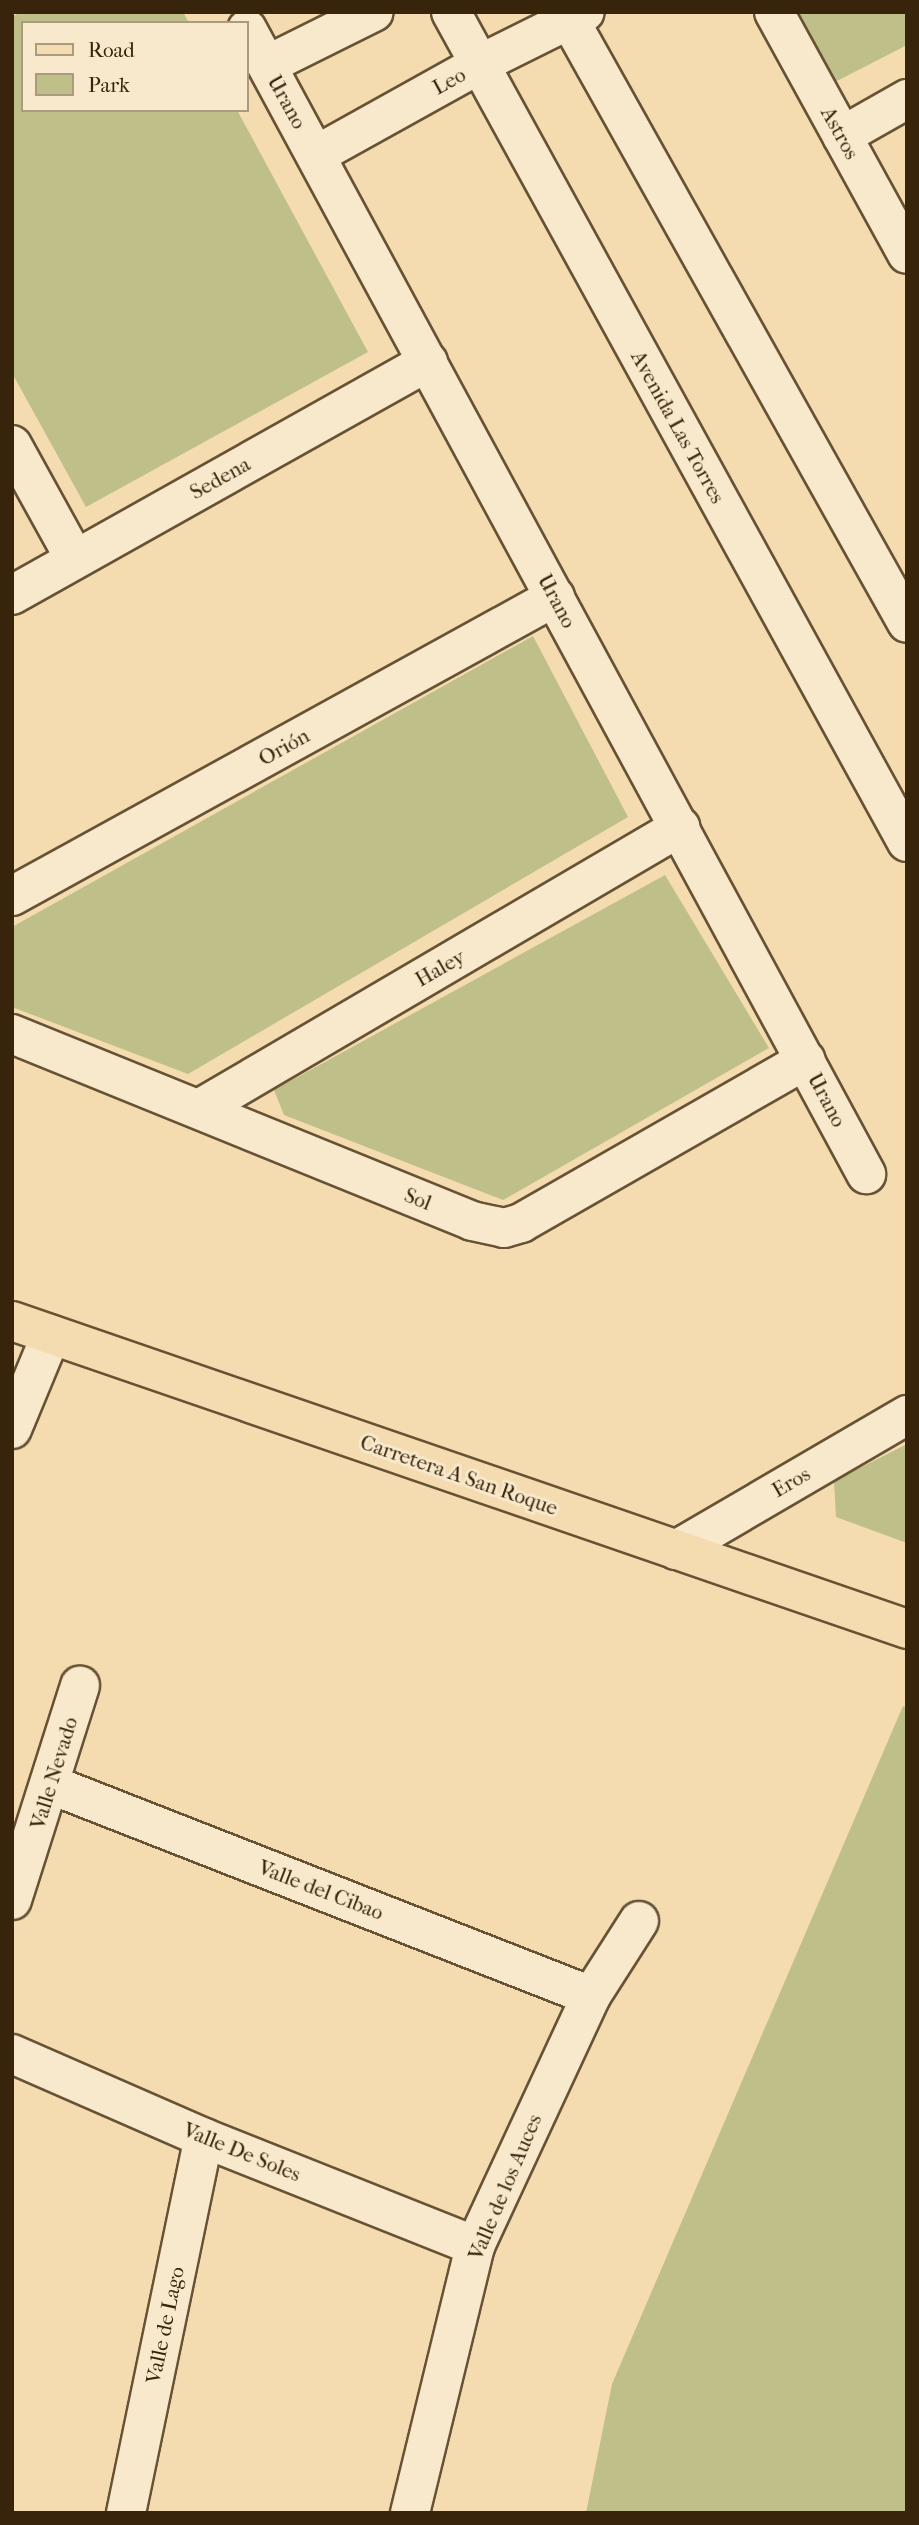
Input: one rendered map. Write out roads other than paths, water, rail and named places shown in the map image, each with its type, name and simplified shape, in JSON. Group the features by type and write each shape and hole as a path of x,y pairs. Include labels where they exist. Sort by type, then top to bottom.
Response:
{"main road":[{"name":"Carretera A San Roque","path":"12,1321 907,1629"}],"street":[{"path":"267,65 374,12"},
{"name":"Avenida Las Torres","path":"451,12 907,842"},
{"name":"Astros","path":"774,12 907,254"},
{"path":"573,15 907,623"},
{"name":"Leo","path":"316,155 573,15"},
{"name":"Urano","path":"248,31 866,1174"},
{"path":"842,136 907,99"},
{"name":"Sedena","path":"12,595 428,362"},
{"path":"12,445 75,559"},
{"name":"Orión","path":"12,896 555,597"},
{"name":"Haley","path":"199,1110 680,827"},
{"name":"Sol","path":"12,1034 472,1221 503,1228 521,1223 806,1060"},
{"path":"12,1429 51,1335"},
{"name":"Eros","path":"676,1550 907,1415"},
{"name":"Valle Nevado","path":"12,1900 52,1785 80,1686"},
{"name":"Valle del Cibao","path":"52,1785 591,1996"},
{"name":"Valle de los Auces","path":"410,2513 475,2246 591,1996 639,1920"},
{"name":"Valle De Soles","path":"12,2054 204,2137 475,2246"},
{"name":"Valle de Lago","path":"126,2513 204,2137"}]}
